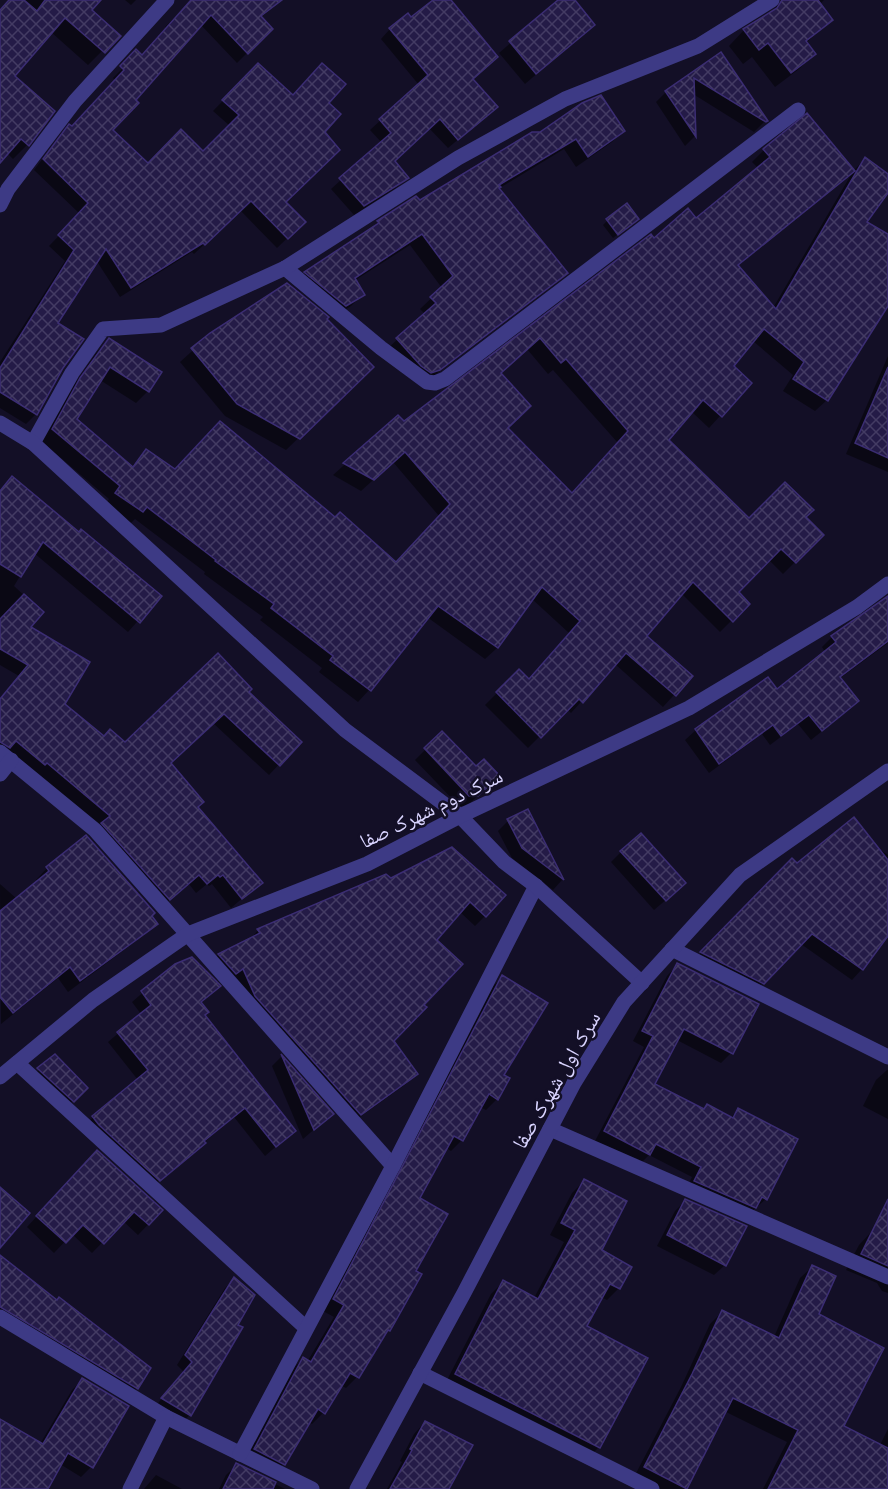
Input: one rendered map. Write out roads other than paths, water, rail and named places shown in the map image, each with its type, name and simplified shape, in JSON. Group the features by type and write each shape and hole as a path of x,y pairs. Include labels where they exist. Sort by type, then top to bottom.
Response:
{"street":[{"path":"0,206 8,189 75,101 167,0"},
{"path":"33,443 72,373 103,329 161,325 285,268 458,158 565,99 698,46 772,0"},
{"path":"285,268 381,348 427,382 435,383 445,379 798,110"},
{"path":"0,423 33,443 345,730 460,816 504,862 536,886 642,983"},
{"name":"سرک دوم شهرک صفا","path":"0,1077 93,1000 188,934 367,864 460,816 689,708 857,607 888,584"},
{"path":"0,774 6,756 95,830 393,1166"},
{"name":"سرک اول شهرک صفا","path":"357,1489 574,1083 624,1002 740,874 888,771"},
{"path":"240,1454 393,1166 536,886"},
{"path":"672,949 888,1057"},
{"path":"17,1063 306,1328"},
{"path":"550,1129 888,1277"},
{"path":"0,1317 166,1417 312,1489"},
{"path":"420,1373 652,1489"},
{"path":"130,1489 166,1417"}]}
